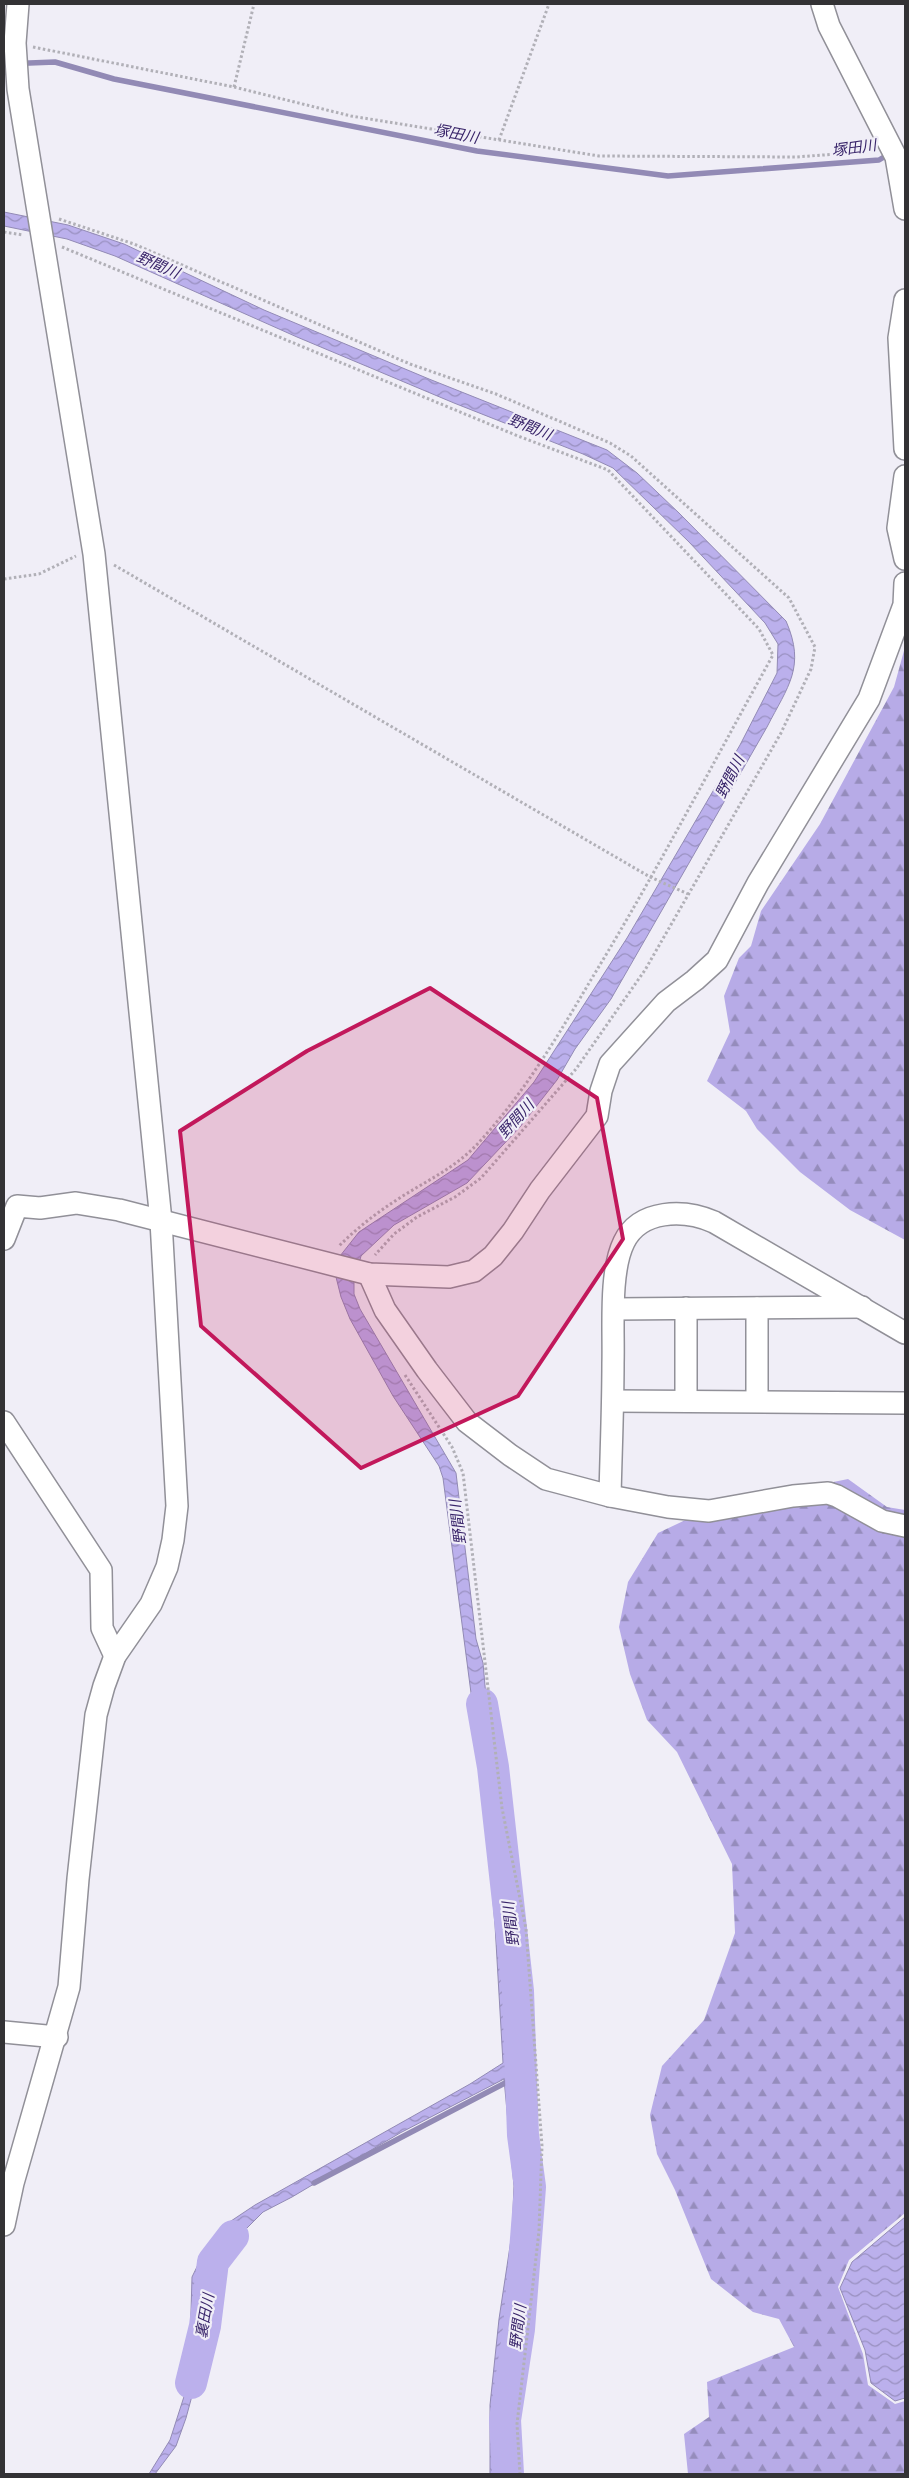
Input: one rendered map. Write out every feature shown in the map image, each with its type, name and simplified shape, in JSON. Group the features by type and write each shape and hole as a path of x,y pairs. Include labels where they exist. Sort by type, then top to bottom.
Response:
{"street":[{"path":"4,2225 13,2183 57,2037 69,1987 78,1878 96,1715 104,1686 116,1656 151,1604 167,1567 173,1540 176,1506 161,1221 94,554 18,89 15,43 18,4"},
{"path":"822,4 829,26 896,148 905,209"},
{"path":"905,300 899,338 905,449"},
{"path":"905,476 898,528 905,559"},
{"path":"4,1239 17,1206 40,1208 76,1203 119,1210 369,1274 449,1277 474,1271 493,1256 540,1190 597,1116 601,1091 610,1064 666,1002 717,960 758,882 869,699 904,605 905,583"},
{"path":"610,1496 614,1289 623,1243 631,1231 643,1221 668,1214 692,1215 714,1222 905,1332"},
{"path":"369,1274 385,1310 427,1370 467,1422 510,1455 546,1479 610,1496 668,1508 709,1511 802,1495 828,1493 882,1521 905,1526"},
{"path":"614,1308 862,1307"},
{"path":"686,1308 686,1401"},
{"path":"757,1308 757,1402"},
{"path":"613,1400 905,1402"},
{"path":"4,1422 101,1570 102,1628 116,1656"},
{"path":"4,2032 57,2037"}],"path":[{"path":"234,87 254,4"},
{"path":"499,140 532,56 549,4"},
{"path":"15,43 234,87 351,116 599,156 686,158 796,157 837,154 864,149 896,148"},
{"path":"38,212 134,244 410,364 496,394 610,443 631,456 789,598 815,647 811,669 781,733 645,970 576,1069 481,1178 455,1196 417,1216 394,1234 373,1257 369,1274"},
{"path":"42,239 518,436 608,470 759,630 773,655 650,876 559,1034 518,1094 481,1141 450,1169 395,1201 351,1234 334,1252 331,1263"},
{"path":"4,579 39,574 77,556 94,554 650,876 688,894"},
{"path":"402,1372 452,1448 463,1473 502,1808 526,1929 542,2146 539,2231 517,2424 520,2474"}],"highlighted area":[{"path":"430,988 597,1098 623,1239 518,1396 361,1468 201,1326 180,1131 307,1051"}],"green space":[{"path":"905,647 905,1240 850,1210 800,1172 757,1129 746,1111 707,1081 730,1032 724,996 739,958 751,946 761,911 820,824 894,687"},
{"path":"848,1479 887,1507 905,1510 905,2213 849,2260 838,2287 863,2354 868,2385 895,2404 905,2401 905,2474 688,2474 684,2434 709,2417 707,2382 794,2347 779,2319 753,2312 711,2279 675,2190 657,2154 650,2115 662,2066 704,2020 735,1933 732,1864 677,1752 647,1720 630,1674 619,1627 628,1582 658,1533 713,1507"}],"water":[{"name":"野間川","path":"4,212 68,225 124,244 264,310 429,379 607,450 637,473 679,513 786,621 792,637 794,664 788,688 782,700 611,999 575,1049 557,1080 520,1127 467,1183 394,1225 361,1256 354,1282 354,1294 360,1309 456,1473 476,1639 483,1663 519,2070 520,2119 526,2187 500,2422 501,2474 490,2474 490,2405 499,2319 512,2233 514,2186 504,2079 400,2133 263,2212 231,2244 207,2282 199,2370 186,2418 176,2446 155,2474 149,2474 170,2440 189,2381 192,2277 208,2244 228,2223 255,2205 470,2084 503,2063 495,1925 483,1785 443,1478 439,1466 393,1396 350,1319 341,1297 336,1277 340,1256 359,1232 468,1160 534,1082 627,938 740,745 777,673 778,644 765,623 689,542 613,468 297,337 115,256 67,239 4,226"},
{"path":"905,2217 905,2398 895,2401 871,2383 865,2350 840,2288 852,2262"}],"waterway":[{"name":"塚田川","path":"4,64 55,62 114,79 477,151 668,176 879,160 889,154"},
{"name":"野間川","path":"482,1704 493,1767 518,1991 523,2135 530,2187 519,2329 505,2420 508,2474"},
{"path":"314,2183 522,2074"},
{"name":"裏田川","path":"191,2383 205,2326 213,2262 233,2236"}]}
